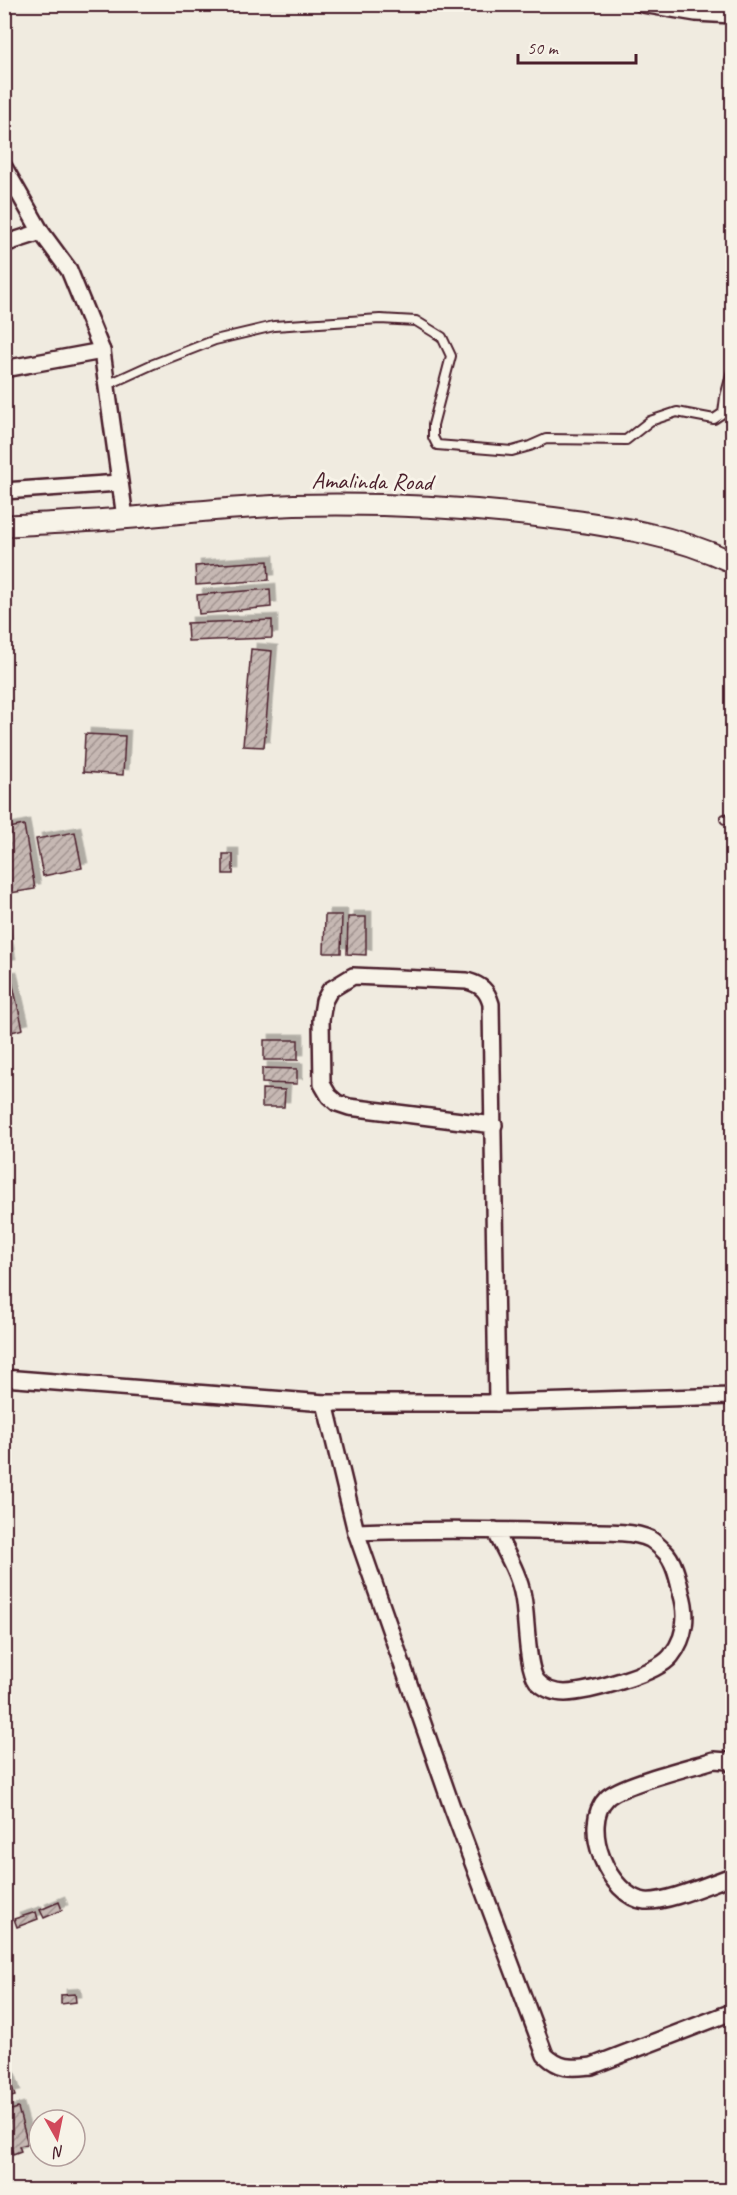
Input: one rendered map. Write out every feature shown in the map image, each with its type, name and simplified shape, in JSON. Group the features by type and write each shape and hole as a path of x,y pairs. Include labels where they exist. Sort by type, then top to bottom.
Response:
{"street":[{"path":"642,4 732,15"},
{"path":"4,167 41,232 69,270 102,351 125,518"},
{"path":"4,244 41,232"},
{"path":"4,369 102,351"},
{"path":"4,491 119,483"},
{"name":"Amalinda Road","path":"4,526 294,505 364,504 467,509 624,528 669,538 732,562"},
{"path":"494,1125 350,1107 337,1103 329,1096 322,1083 321,1020 324,1001 330,990 353,976 467,981 478,984 488,993 491,1004 494,1125 497,1403"},
{"path":"4,1378 325,1403 497,1403 732,1396"},
{"path":"325,1403 356,1533 452,1807 545,2055 555,2065 573,2068 592,2066 732,2012"},
{"path":"356,1533 420,1529 495,1530 627,1534 650,1539 666,1553 677,1575 686,1608 683,1636 670,1658 647,1672 621,1682 566,1693 548,1690 536,1681 531,1668 523,1596 517,1575 495,1530"},
{"path":"732,1764 728,1761 714,1760 628,1787 609,1796 601,1804 595,1830 600,1855 617,1883 629,1896 645,1901 661,1900 732,1876"}],"lane":[{"path":"107,385 151,364 215,340 274,326 380,319 416,321 442,337 451,356 433,425 436,445 513,451 546,439 626,440 650,421 677,412 714,419 723,413 732,371"}],"building":[{"path":"268,561 269,580 196,585 195,566"},
{"path":"270,589 271,607 199,614 197,595"},
{"path":"272,620 272,638 188,641 187,623"},
{"path":"251,649 272,651 264,747 243,746"},
{"path":"85,734 125,736 123,775 83,772"},
{"path":"24,825 35,889 4,894 4,829"},
{"path":"75,832 82,868 43,876 36,839"},
{"path":"223,854 233,854 233,874 223,874"},
{"path":"325,915 342,915 341,953 324,953"},
{"path":"348,917 366,917 366,955 347,954"},
{"path":"4,930 10,964 4,965"},
{"path":"11,977 23,1029 4,1034 4,978"},
{"path":"264,1040 298,1040 298,1060 264,1060"},
{"path":"262,1068 297,1069 297,1084 262,1083"},
{"path":"262,1089 285,1090 284,1107 262,1107"},
{"path":"59,1902 62,1910 44,1918 40,1910"},
{"path":"36,1912 38,1919 17,1927 14,1919"},
{"path":"75,1994 76,2002 61,2004 61,1995"},
{"path":"4,2062 15,2096 4,2099"},
{"path":"18,2108 27,2140 27,2144 19,2146 21,2151 13,2154 4,2125 4,2112"}]}
